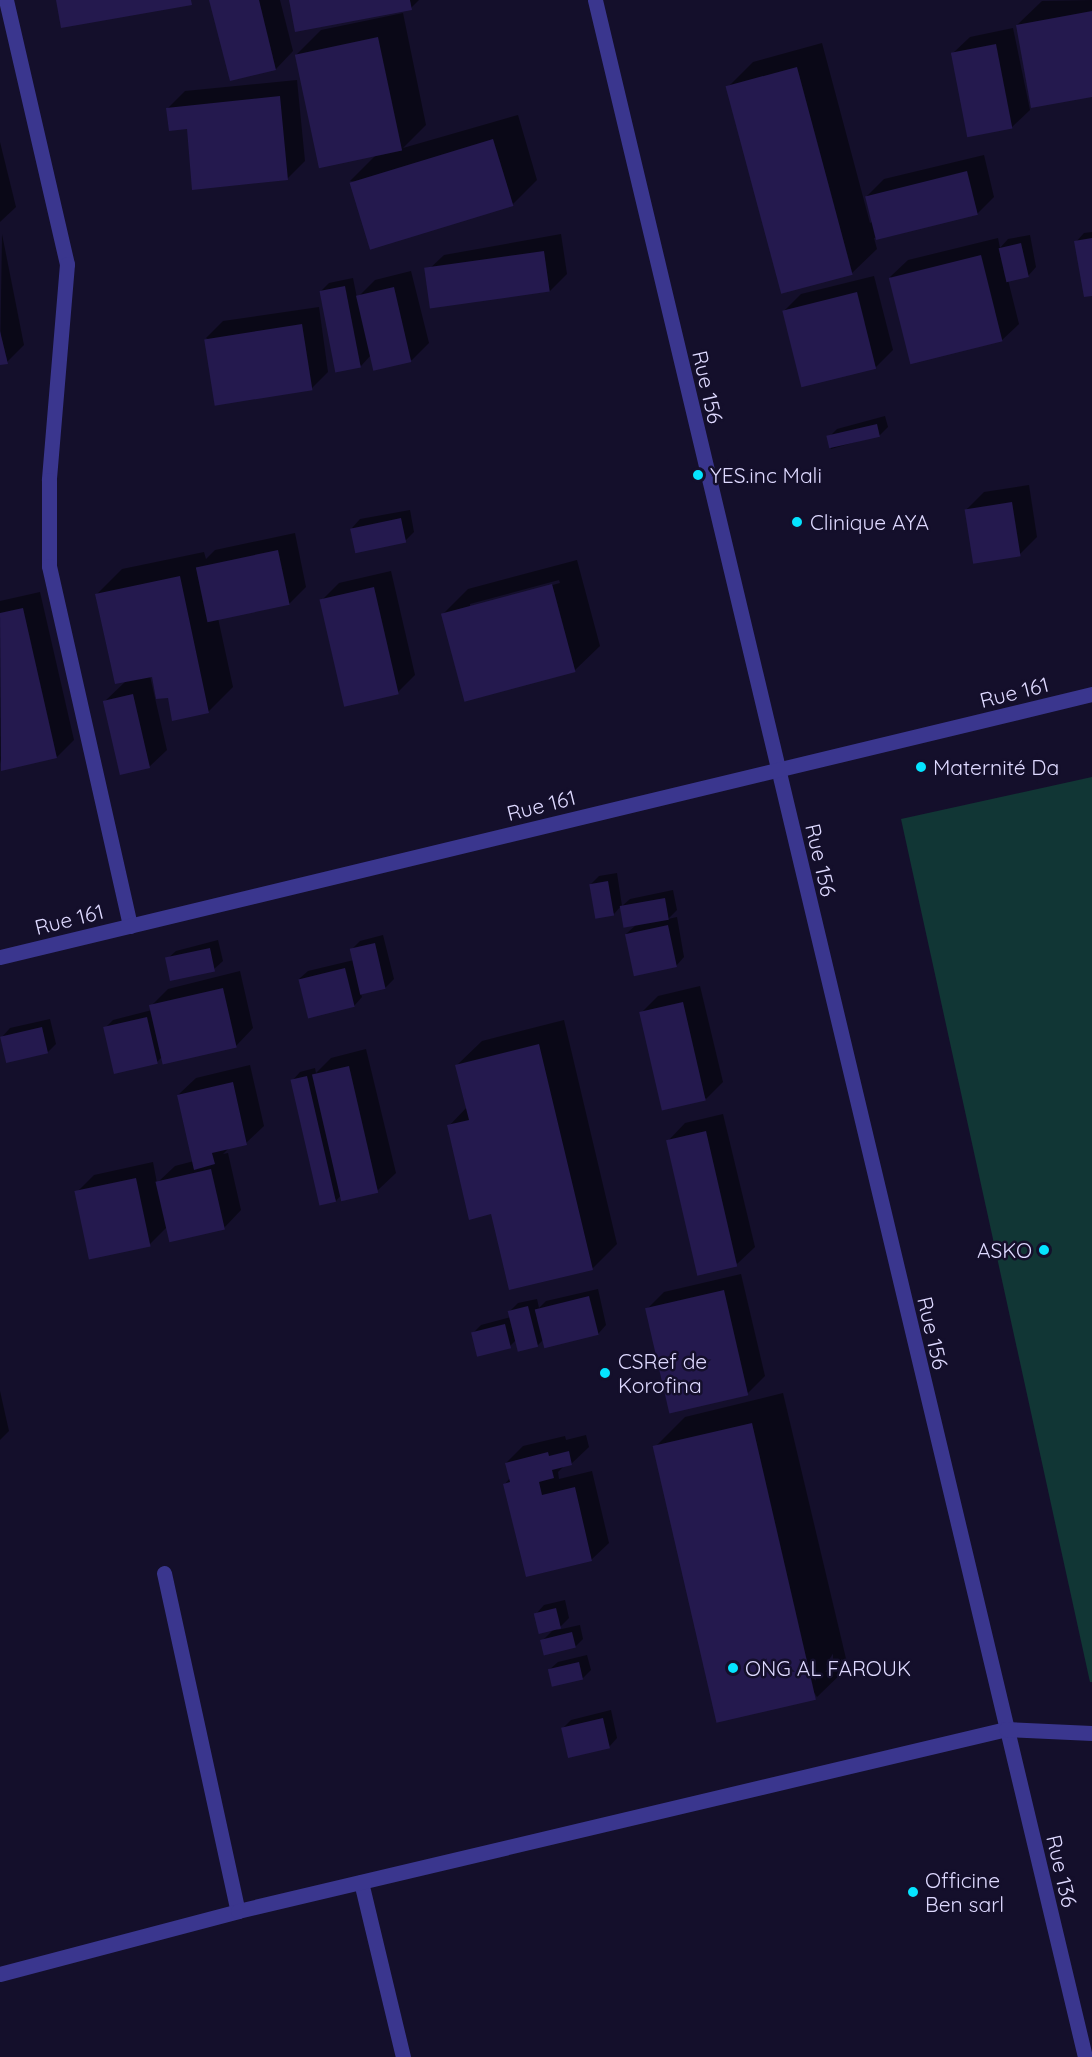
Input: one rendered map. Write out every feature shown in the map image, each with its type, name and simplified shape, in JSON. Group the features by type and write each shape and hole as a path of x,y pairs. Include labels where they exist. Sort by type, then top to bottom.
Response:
{"street":[{"path":"6,0 68,264 48,480 49,567 130,926"},
{"name":"Rue 156","path":"595,0 1006,1730"},
{"name":"Rue 161","path":"0,957 1092,694"},
{"path":"164,1574 238,1911"},
{"path":"0,1974 238,1911 1006,1730 1092,1733"},
{"name":"Rue 136","path":"1006,1730 1085,2057"},
{"path":"361,1882 403,2057"}],"green space":[{"name":"ASKO","path":"1092,777 1092,1682 1090,1682 901,819"}],"building":[{"path":"56,0 191,0 192,5 61,28"},
{"path":"209,0 259,0 276,70 230,81"},
{"path":"289,0 410,0 412,10 295,32"},
{"path":"1092,11 1092,97 1031,108 1016,25"},
{"path":"378,37 402,150 319,168 295,55"},
{"path":"996,44 1012,128 967,137 951,53"},
{"path":"797,67 853,275 781,294 726,86"},
{"path":"280,96 288,180 192,190 187,129 169,131 166,108"},
{"path":"493,139 513,206 370,250 350,183"},
{"path":"967,171 978,215 876,240 865,196"},
{"path":"1092,238 1092,296 1084,297 1074,241"},
{"path":"1021,243 1029,277 1006,282 999,248"},
{"path":"544,251 550,292 430,308 424,268"},
{"path":"981,255 1003,341 910,364 889,278"},
{"path":"345,286 361,367 335,372 319,291"},
{"path":"394,287 411,362 373,371 356,296"},
{"path":"857,292 876,369 801,387 782,311"},
{"path":"302,324 312,390 215,406 204,339"},
{"path":"0,331 8,364 0,365"},
{"path":"877,424 880,437 829,448 826,436"},
{"path":"1012,502 1021,556 973,564 965,510"},
{"path":"401,518 406,542 355,553 350,529"},
{"path":"278,550 290,605 207,622 196,567"},
{"path":"180,576 209,713 172,721 168,698 156,699 152,677 115,684 95,594"},
{"path":"552,584 576,672 464,702 441,614"},
{"path":"374,587 399,694 344,707 319,600"},
{"path":"23,608 57,758 1,771 0,613"},
{"path":"133,694 150,768 120,775 103,701"},
{"path":"608,881 614,915 595,919 589,884"},
{"path":"665,898 669,920 624,928 620,906"},
{"path":"668,925 677,967 634,976 625,934"},
{"path":"375,943 386,989 360,995 350,949"},
{"path":"210,948 215,971 170,981 165,958"},
{"path":"345,968 355,1007 308,1018 298,980"},
{"path":"223,988 237,1047 163,1065 149,1005"},
{"path":"683,1002 706,1100 662,1111 639,1012"},
{"path":"147,1017 158,1064 114,1074 103,1027"},
{"path":"42,1027 48,1053 6,1063 0,1037"},
{"path":"539,1044 593,1270 509,1290 491,1214 469,1220 447,1125 469,1120 455,1065"},
{"path":"349,1066 378,1193 341,1201 312,1075"},
{"path":"307,1076 336,1202 319,1206 290,1080"},
{"path":"233,1082 247,1145 212,1153 215,1164 194,1170 177,1095"},
{"path":"706,1131 737,1266 697,1276 666,1140"},
{"path":"211,1169 225,1229 169,1242 155,1182"},
{"path":"136,1178 151,1246 89,1260 74,1191"},
{"path":"724,1290 748,1395 669,1413 645,1308"},
{"path":"589,1296 599,1335 544,1348 535,1310"},
{"path":"528,1306 538,1347 518,1352 508,1311"},
{"path":"505,1324 511,1348 477,1357 471,1332"},
{"path":"752,1423 816,1700 717,1723 653,1446"},
{"path":"569,1451 572,1465 552,1470 554,1478 539,1482 542,1495 575,1487 592,1561 526,1577 503,1484 510,1482 505,1463 548,1452 549,1456"},
{"path":"556,1608 561,1628 539,1634 534,1614"},
{"path":"572,1632 576,1648 544,1656 540,1640"},
{"path":"579,1662 583,1680 552,1687 548,1669"},
{"path":"603,1718 610,1748 568,1758 561,1728"}],"place":[{"name":"YES.inc Mali","path":"698,475"},
{"name":"Clinique AYA","path":"797,522"},
{"name":"Maternité Da","path":"921,767"},
{"name":"ASKO","path":"1044,1250"},
{"name":"CSRef de Korofina","path":"605,1373"},
{"name":"ONG AL FAROUK","path":"733,1668"},
{"name":"Officine Ben sarl","path":"913,1892"}]}
